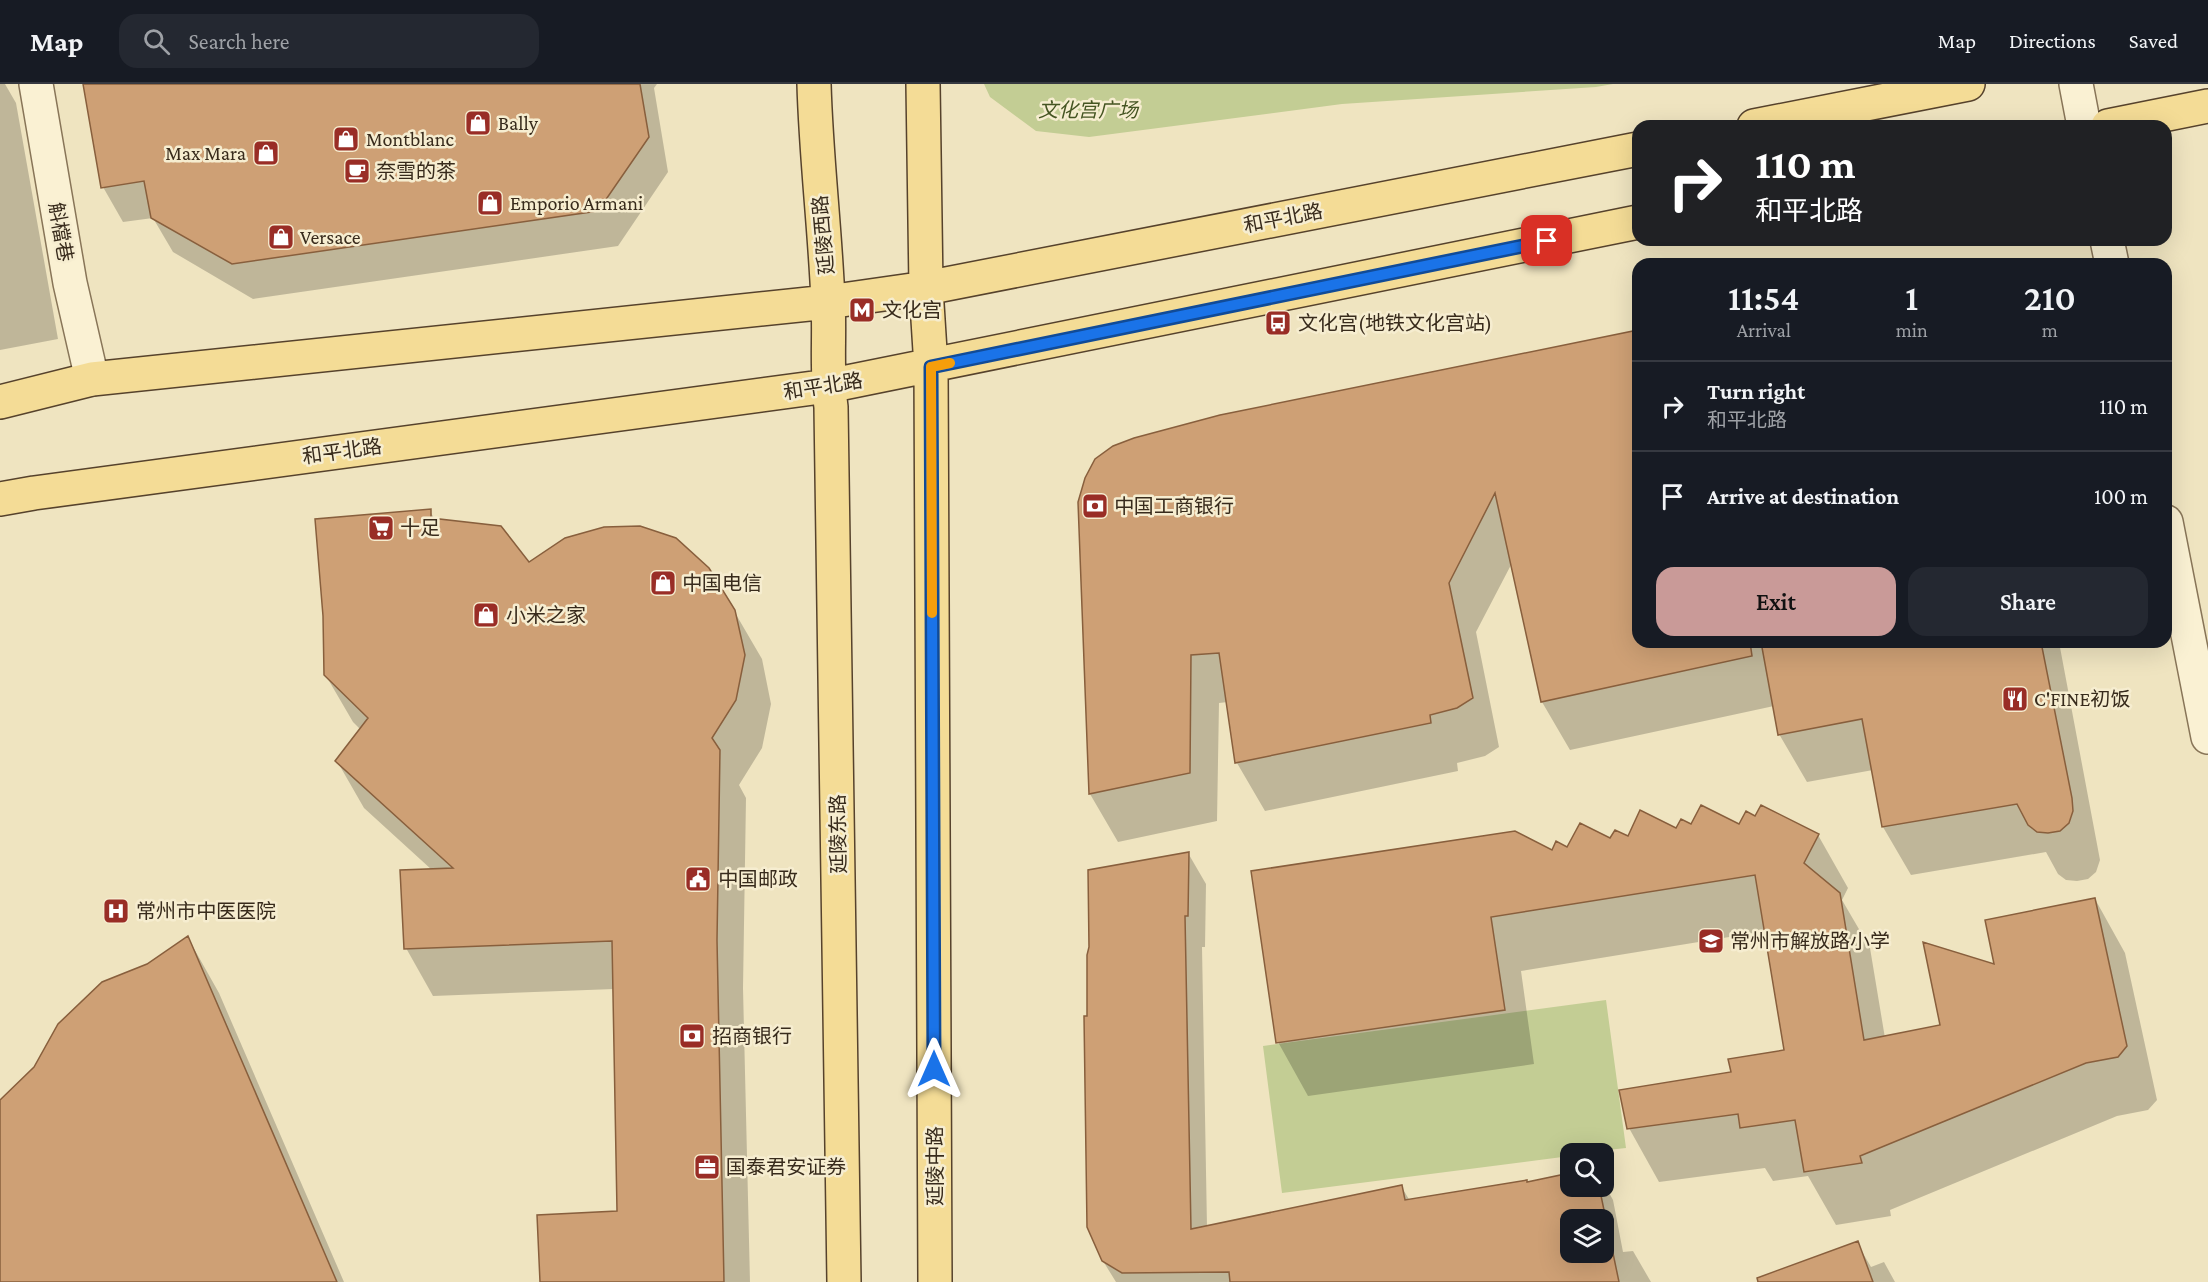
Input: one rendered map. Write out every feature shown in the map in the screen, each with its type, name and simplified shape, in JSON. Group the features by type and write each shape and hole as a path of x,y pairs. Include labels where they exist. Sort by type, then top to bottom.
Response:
{"main road":[{"name":"延陵西路","path":"814,84 815,145 828,302 828,386"},
{"path":"923,84 926,288 931,367"},
{"path":"1785,120 1968,84"},
{"path":"2138,120 2208,106"},
{"name":"和平北路","path":"0,402 92,380 828,302 926,288 1632,150"},
{"name":"和平北路","path":"0,500 46,491 828,386 931,367 1632,223"},
{"name":"延陵中路","path":"931,367 935,1282"},
{"name":"延陵东路","path":"828,386 831,407 844,1282"}],"street":[{"name":"斛檔巷","path":"36,84 70,283 92,380"},
{"path":"2076,84 2083,120"},
{"path":"2172,553 2208,737"}],"green space":[{"name":"文化宫广场","path":"984,84 1613,84 1342,104 1089,137 1036,131 990,97"},
{"path":"1606,1000 1626,1148 1614,1149 1614,1143 1560,1143 1560,1157 1282,1193 1263,1046"}],"building":[{"path":"83,84 640,84 649,137 598,211 232,264 151,218 144,181 101,188"},
{"path":"1632,331 1632,648 1751,648 1752,656 1541,702 1495,493 1449,583 1473,698 1457,708 1430,715 1431,723 1235,763 1219,653 1191,655 1190,773 1089,794 1078,502 1085,478 1095,459 1113,446 1134,438 1220,415"},
{"path":"431,509 431,518 501,526 529,562 565,538 604,527 640,526 676,538 709,568 735,610 745,655 736,700 712,738 720,750 717,940 724,1282 540,1282 537,1215 617,1211 612,941 404,949 400,870 453,868 335,761 368,718 324,675 323,616 315,519"},
{"path":"1762,648 2042,648 2073,811 2069,823 2060,831 2048,833 2037,832 2028,825 2017,804 1882,827 1862,719 1778,735"},
{"path":"1701,805 1739,824 1746,811 1755,816 1761,805 1819,834 1804,863 1840,893 1864,1040 1940,1025 1923,942 1994,964 1985,920 2095,898 2127,1046 2118,1057 2086,1063 1860,1156 1862,1163 1804,1172 1795,1120 1740,1128 1738,1114 1627,1129 1619,1090 1731,1072 1728,1059 1784,1050 1755,875 1491,917 1505,1010 1276,1043 1251,871 1515,831 1552,850 1556,841 1567,847 1580,823 1610,838 1615,830 1628,836 1640,810 1676,828 1681,819 1691,824"},
{"path":"1189,852 1188,916 1185,916 1191,1229 1402,1185 1405,1200 1560,1175 1560,1197 1601,1197 1604,1209 1560,1209 1560,1263 1614,1263 1614,1258 1619,1282 1230,1282 1229,1272 1122,1273 1102,1261 1087,1227 1084,1016 1087,1016 1088,870"},
{"path":"188,936 337,1282 0,1282 0,1100 34,1067 58,1024 102,982 147,964"},
{"path":"1858,1241 1873,1282 1758,1282 1757,1278"}],"slow traffic":[{"path":"932,613 931,367 950,363"}],"place":[{"name":"Bally","path":"478,123"},
{"name":"Montblanc","path":"346,139"},
{"name":"Max Mara","path":"266,153"},
{"name":"奈雪的茶","path":"357,171"},
{"name":"Emporio Armani","path":"490,203"},
{"name":"Versace","path":"281,237"},
{"name":"文化宫","path":"862,310"},
{"name":"文化宫(地铁文化宫站)","path":"1278,323"},
{"name":"中国工商银行","path":"1095,506"},
{"name":"十足","path":"381,528"},
{"name":"中国电信","path":"663,583"},
{"name":"小米之家","path":"486,615"},
{"name":"C'FINE初饭","path":"2015,699"},
{"name":"中国邮政","path":"698,879"},
{"name":"常州市中医医院","path":"116,911"},
{"name":"常州市解放路小学","path":"1711,941"},
{"name":"招商银行","path":"692,1036"},
{"name":"国泰君安证券","path":"707,1167"}],"route":[{"path":"934,1069 931,367 1547,241"}]}
